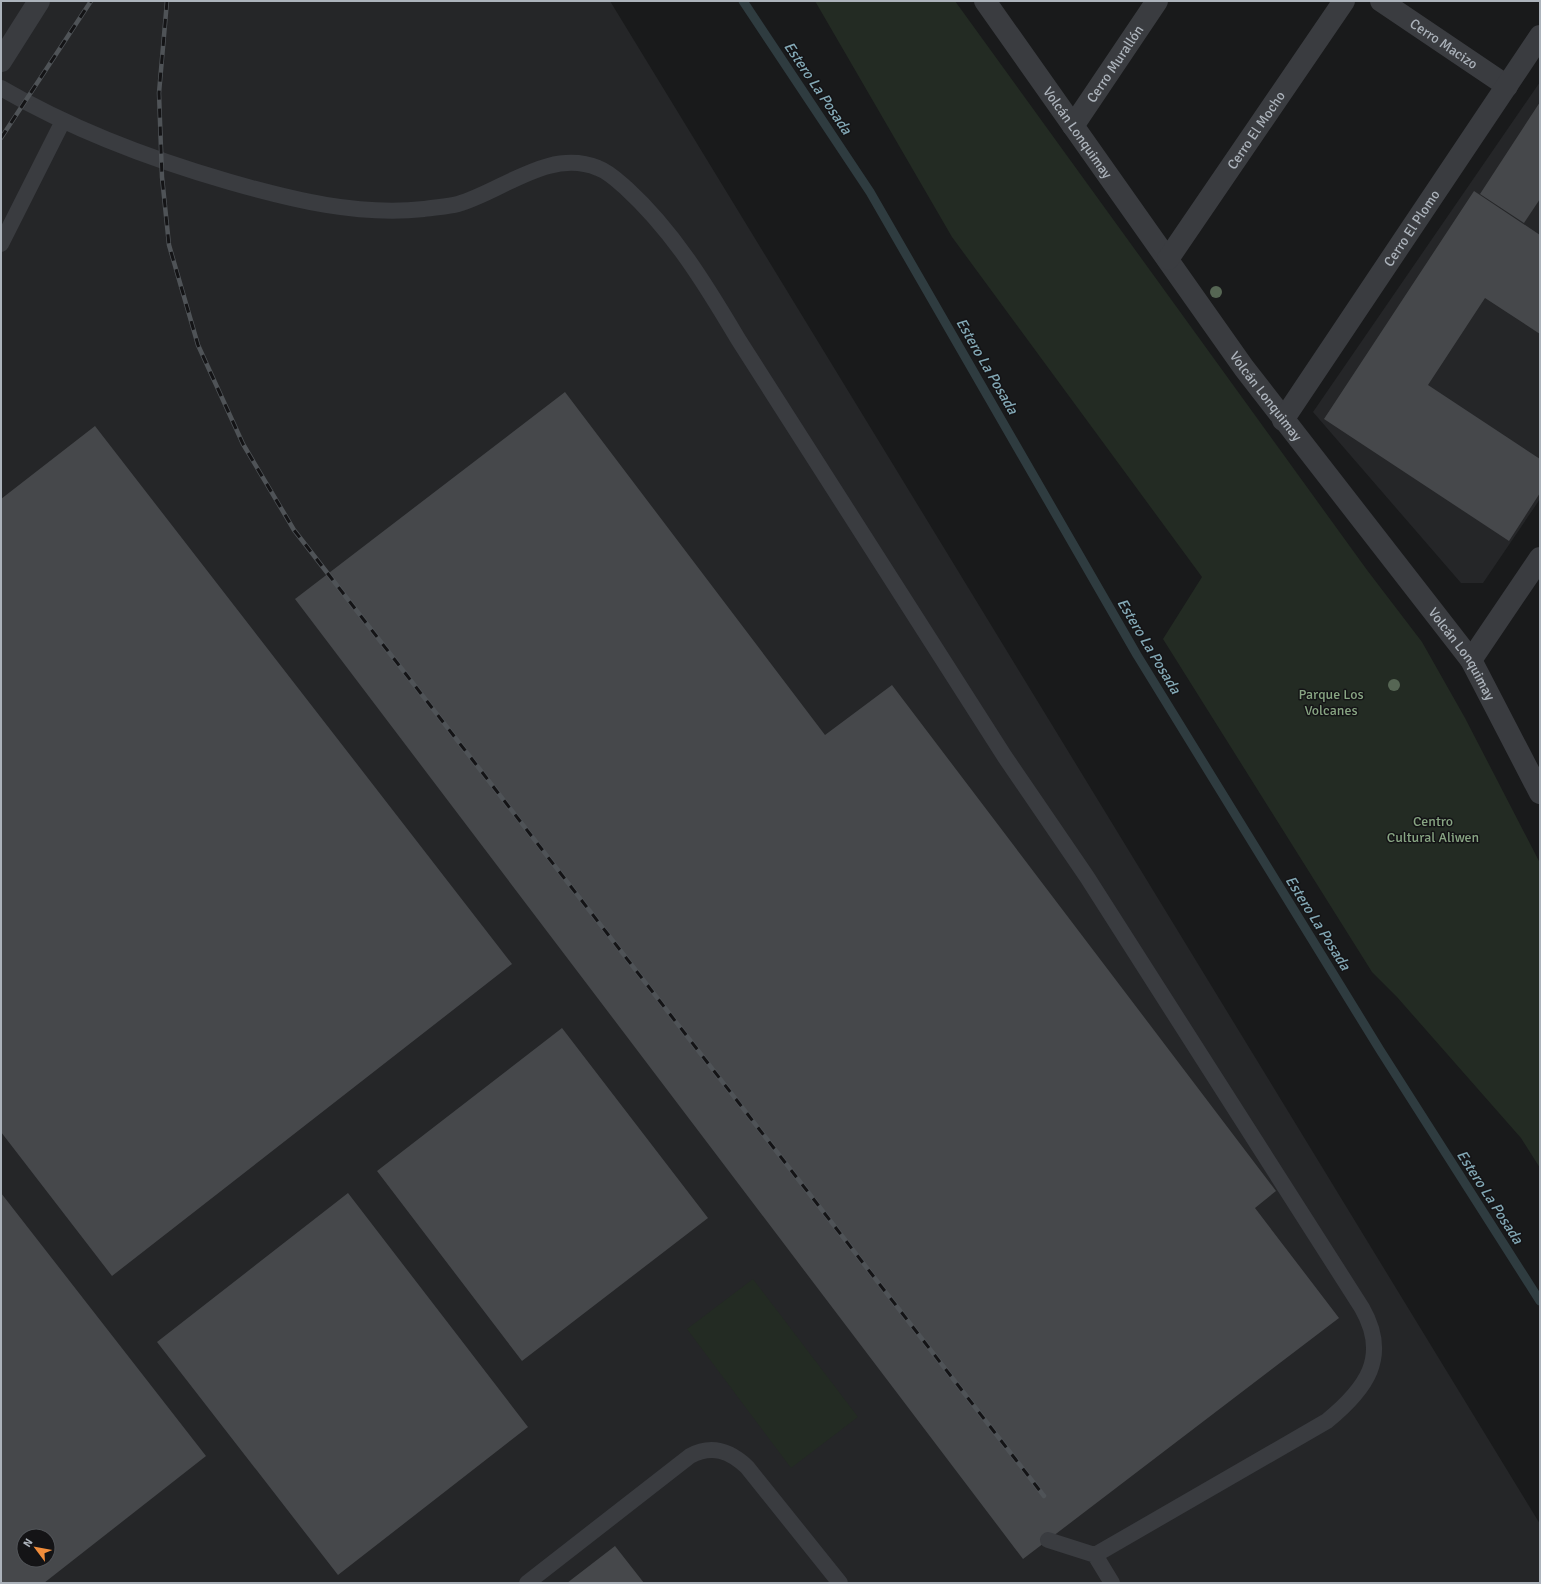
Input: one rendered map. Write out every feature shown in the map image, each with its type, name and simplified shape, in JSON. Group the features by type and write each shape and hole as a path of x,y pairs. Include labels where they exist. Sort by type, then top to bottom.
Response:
{"street":[{"path":"1,61 39,1"},
{"name":"Volcán Lonquimay","path":"985,1 1244,368 1283,420 1448,628 1471,660 1540,793"},
{"name":"Cerro Murallón","path":"1073,126 1157,1"},
{"name":"Cerro El Mocho","path":"1168,259 1344,1"},
{"name":"Cerro Macizo","path":"1381,1 1507,86"},
{"name":"Cerro El Plomo","path":"1283,420 1540,36"},
{"path":"1471,660 1540,558"}],"lane":[{"path":"1,88 63,121 110,143 203,174 302,201 350,208 381,210 420,209 456,205 539,169 566,162 583,163 601,169 638,199 669,234 694,269 906,604 1005,757 1091,883 1362,1308 1373,1331 1374,1349 1369,1374 1360,1389 1346,1405 1332,1417 1304,1436 1095,1556"},
{"path":"1,244 63,121"},
{"path":"527,1583 690,1456 706,1449 717,1449 737,1458 747,1467 840,1583"},
{"path":"1048,1540 1095,1556 1112,1583"}],"shaded area":[{"path":"1,1 610,1 1540,1524 1540,1583 1,1583"},
{"path":"1540,82 1540,499 1483,583 1461,583 1313,412"}],"green space":[{"name":"Parque Los Volcanes","path":"815,1 955,1 1367,570 1422,642 1465,718 1540,863 1540,1168 1521,1138 1397,997 1372,972 1163,639 1202,577 952,237"},
{"path":"753,1279 858,1417 791,1468 687,1329"}],"building":[{"path":"1540,102 1540,199 1524,223 1480,194"},
{"path":"1474,191 1540,235 1540,334 1485,298 1428,385 1540,459 1540,493 1509,541 1324,419"},
{"path":"565,392 825,735 892,685 1276,1191 1255,1208 1339,1318 1023,1559 295,599"},
{"path":"95,426 512,964 112,1276 1,1132 1,499"},
{"path":"562,1028 708,1218 522,1361 377,1171"},
{"path":"1,1193 206,1456 44,1583 1,1583"},
{"path":"348,1193 528,1427 338,1575 157,1342"},
{"path":"615,1546 644,1583 567,1583"}],"waterway":[{"name":"Estero La Posada","path":"743,1 870,192 1137,655 1380,1050 1540,1301"}],"railway":[{"path":"1,138 91,1"},
{"path":"167,1 159,93 162,177 169,245 198,345 243,444 294,530 1044,1496"}],"park label":[{"name":"Centro Cultural Aliwen","path":"1433,830"}]}
